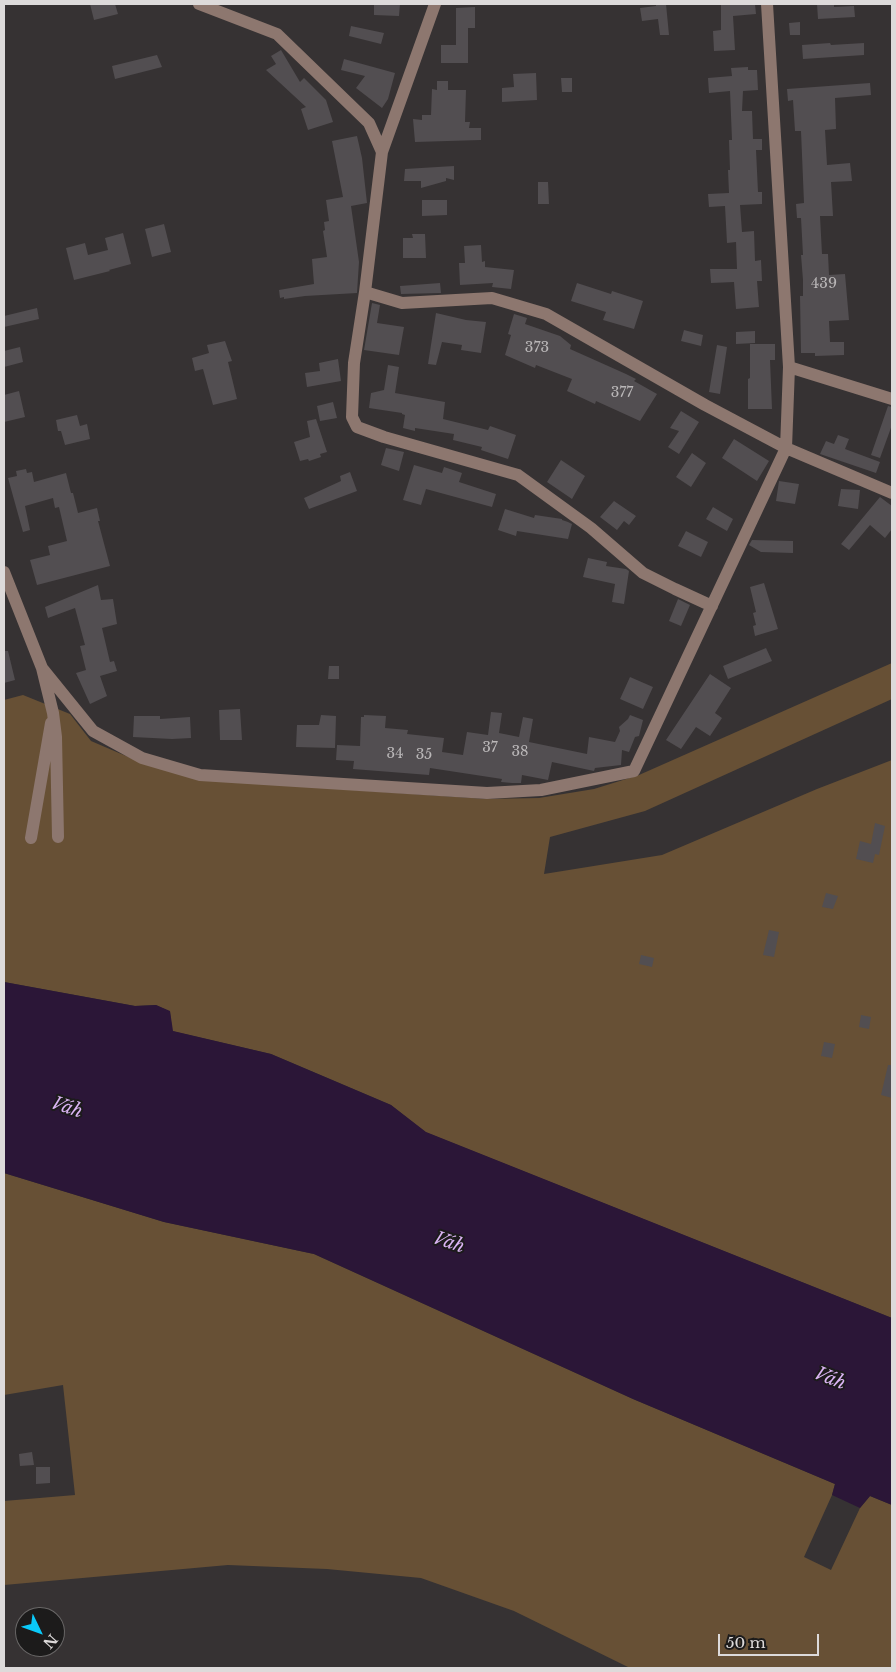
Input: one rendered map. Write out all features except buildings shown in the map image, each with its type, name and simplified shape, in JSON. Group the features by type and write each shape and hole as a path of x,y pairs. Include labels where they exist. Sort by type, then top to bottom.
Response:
{"street":[{"path":"199,4 277,34 369,123 382,152"},
{"path":"435,4 382,152 365,292 354,363 352,417 358,427 384,437 518,474 590,528 643,573 675,590 712,606"},
{"path":"42,668 93,731 142,758 200,775 487,793 541,790 634,771 786,448 789,367 767,4"},
{"path":"365,292 402,303 492,298 546,314 705,405 786,448 892,492"},
{"path":"789,367 892,399"},
{"path":"4,572 42,668 53,713 56,738 58,837"},
{"path":"31,838 53,713"}],"shaded area":[{"path":"892,663 892,699 645,811 550,837 544,874 662,855 817,789 892,760 892,1318 425,1132 391,1105 271,1054 172,1031 170,1012 156,1005 135,1006 4,982 4,700 23,695 70,714 91,741 140,762 195,779 486,799 539,798 594,789 639,775"},
{"path":"4,1173 164,1222 314,1254 633,1399 835,1484 832,1495 804,1557 831,1570 860,1508 870,1496 892,1505 892,1668 630,1668 514,1611 421,1578 327,1569 228,1565 4,1585 4,1501 75,1495 63,1385 4,1395"}],"water":[{"name":"Váh","path":"4,982 135,1006 156,1005 170,1011 173,1031 271,1054 391,1105 426,1132 892,1318 892,1505 870,1496 860,1508 832,1495 835,1484 633,1399 314,1254 164,1222 4,1173"}]}
